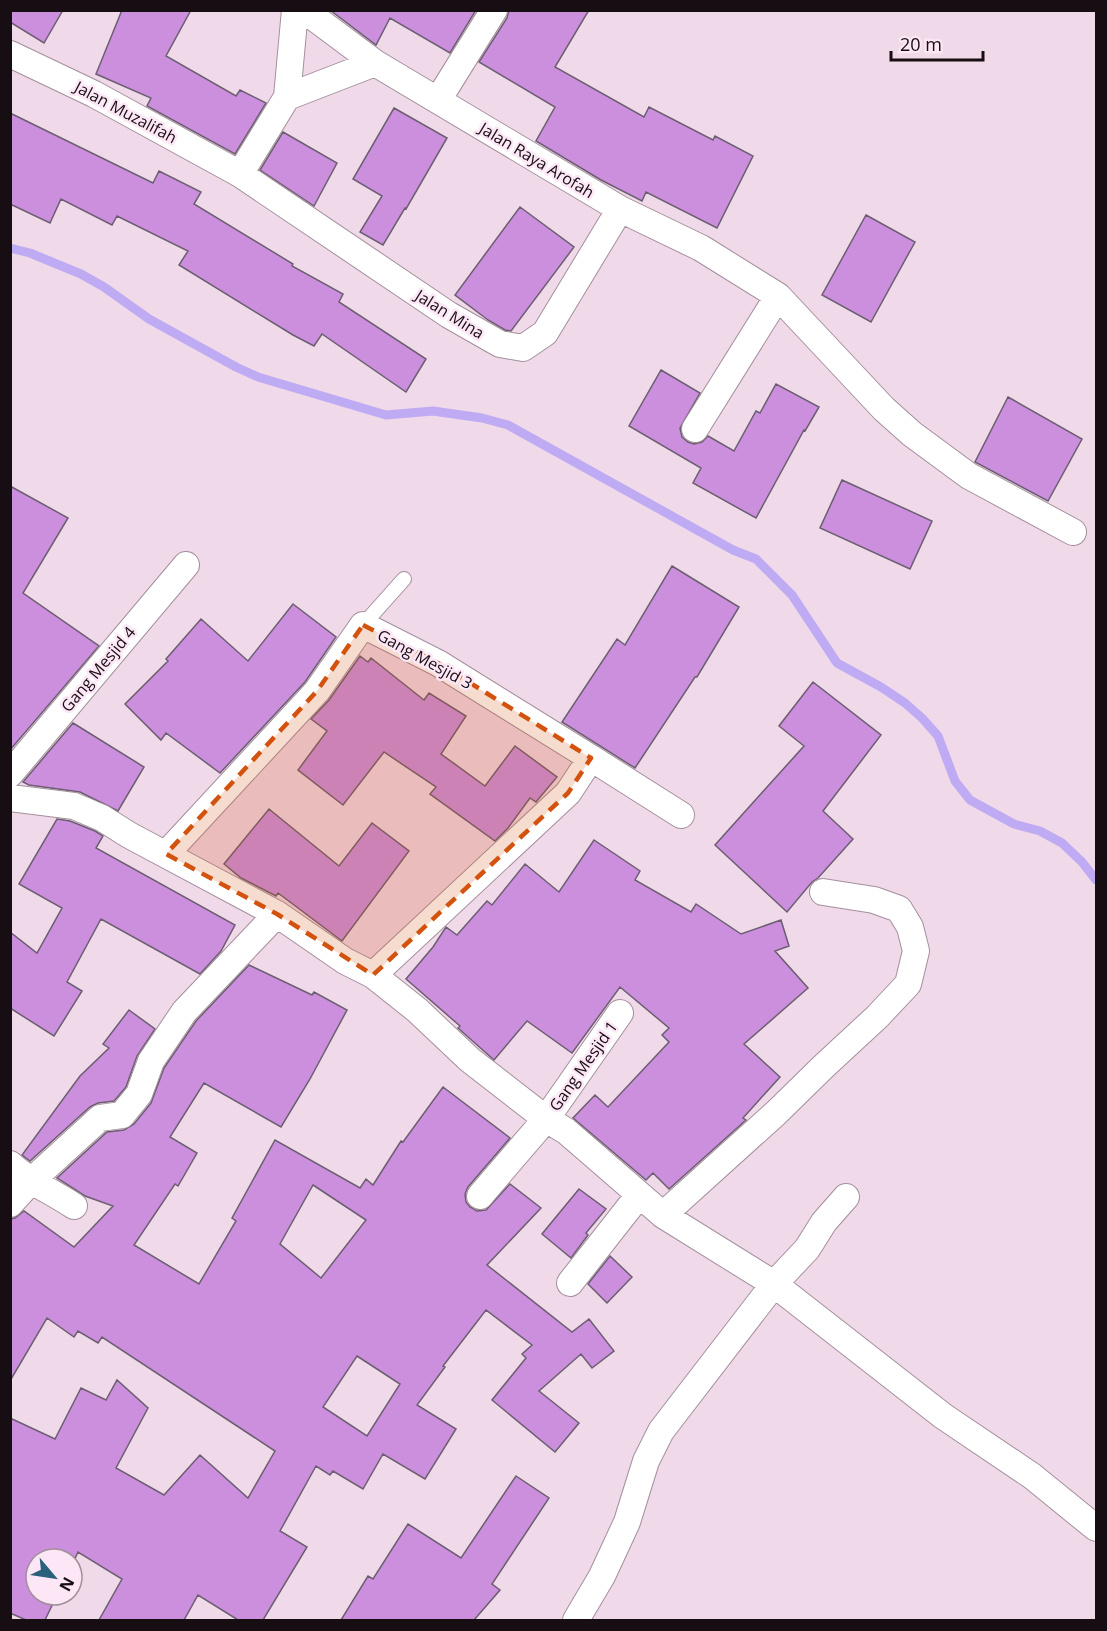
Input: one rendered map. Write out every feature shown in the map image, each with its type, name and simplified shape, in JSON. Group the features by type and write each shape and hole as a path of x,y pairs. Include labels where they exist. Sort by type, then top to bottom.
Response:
{"street":[{"path":"240,174 286,97 295,10"},
{"name":"Jalan Raya Arofah","path":"304,10 375,63 620,209 701,248 778,296 884,409 912,434 969,476 1072,532"},
{"path":"438,100 494,10"},
{"name":"Jalan Muzalifah","path":"10,54 94,94 240,174"},
{"path":"286,97 375,63"},
{"name":"Jalan Mina","path":"240,174 449,315 500,344 523,348 545,333 620,209"},
{"path":"695,429 778,296"},
{"name":"Gang Mesjid 4","path":"10,774 186,565"},
{"name":"Gang Mesjid 3","path":"166,854 317,691 363,625 438,663 681,815"},
{"path":"373,975 568,793 591,758"},
{"path":"10,798 74,806 102,818 129,836 277,914 345,961 373,975 417,1010 470,1060 546,1119 566,1131 663,1215 774,1284 942,1416 1032,1476 1096,1528"},
{"path":"663,1215 680,1202 860,1034 908,984 916,951 910,927 899,909 874,900 823,892"},
{"path":"10,1204 31,1181 100,1118 122,1115 139,1094 151,1061 184,1012 277,914"},
{"name":"Gang Mesjid 1","path":"480,1196 546,1119 620,1013"},
{"path":"10,1164 31,1181 74,1206"},
{"path":"570,1283 639,1195"},
{"path":"576,1620 602,1576 627,1522 646,1461 661,1431 774,1284 807,1249 824,1222 846,1197"}],"lane":[{"path":"363,625 404,579"}],"highlighted area":[{"path":"363,625 438,663 591,758 568,793 373,975 277,914 166,854 317,691"}],"building":[{"path":"10,10 63,10 44,43 10,22"},
{"path":"122,10 191,10 166,56 236,96 240,90 266,103 235,154 147,106 151,98 96,74"},
{"path":"330,10 476,10 450,53 390,18 376,45"},
{"path":"509,10 589,10 555,67 644,117 649,107 713,140 715,136 753,156 717,228 646,192 642,201 601,180 536,141 555,107 479,62 507,18"},
{"path":"394,108 447,138 383,245 360,232 382,196 353,179"},
{"path":"10,113 153,183 159,171 201,192 194,204 293,264 292,266 343,294 339,302 426,359 406,392 322,334 314,346 293,335 179,265 188,251 117,216 112,225 61,199 50,223 10,204"},
{"path":"283,132 337,163 314,206 260,170"},
{"path":"520,207 574,247 511,331 488,320 455,295"},
{"path":"866,215 915,242 871,322 822,295"},
{"path":"661,370 700,393 680,428 682,437 694,444 702,442 708,436 734,451 756,411 760,413 776,384 819,407 756,518 693,483 701,468 629,426"},
{"path":"1008,397 1082,439 1048,501 975,462"},
{"path":"842,480 932,521 910,569 820,528"},
{"path":"10,486 68,518 23,593 99,646 10,750"},
{"path":"672,566 739,607 697,677 635,768 562,722 617,639 625,645"},
{"path":"293,604 336,637 305,682 220,773 166,733 161,740 125,704 168,661 166,659 201,619 248,661"},
{"path":"360,656 368,662 371,658 424,700 429,693 466,716 441,754 485,786 515,746 557,777 536,802 530,798 508,828 495,841 430,794 436,787 384,752 343,805 298,770 327,731 311,719 329,700"},
{"path":"813,682 881,735 823,811 853,839 787,912 715,845 804,746 779,726"},
{"path":"73,723 144,767 118,811 80,792 29,785 23,782"},
{"path":"269,809 339,866 372,823 409,851 342,941 278,893 276,896 241,878 224,864"},
{"path":"57,819 70,821 95,831 103,836 96,848 235,925 221,951 200,974 101,919 67,982 82,991 54,1036 10,1008 10,932 37,953 62,908 19,884"},
{"path":"594,840 640,871 635,880 691,912 696,904 741,934 781,920 789,946 775,951 808,988 744,1044 780,1077 743,1118 746,1120 669,1189 653,1173 646,1180 573,1118 595,1095 608,1107 669,1042 662,1035 669,1028 620,987 572,1053 527,1021 494,1060 458,1028 460,1026 406,979 433,947 446,927 457,935 487,901 492,905 525,864 559,892"},
{"path":"249,965 312,995 314,992 347,1010 281,1127 204,1083 170,1137 197,1153 178,1186 175,1184 134,1245 199,1284 236,1221 232,1218 275,1140 360,1188 366,1179 373,1185 401,1141 403,1142 443,1087 510,1138 468,1187 465,1194 466,1202 470,1207 477,1211 486,1210 510,1184 541,1208 487,1265 572,1332 589,1319 614,1351 592,1368 581,1354 539,1391 579,1423 555,1452 492,1400 526,1358 522,1354 532,1345 486,1310 443,1366 445,1367 417,1405 456,1429 425,1479 383,1454 363,1489 333,1471 330,1475 316,1466 280,1531 307,1547 263,1620 238,1620 198,1595 184,1620 99,1620 122,1579 84,1556 84,1547 24,1547 24,1607 51,1607 45,1620 26,1620 10,1613 10,1418 55,1439 81,1388 106,1400 117,1380 148,1408 116,1468 164,1495 200,1455 248,1498 275,1451 102,1337 98,1343 78,1331 74,1337 47,1318 10,1381 10,1219 24,1211 74,1247 113,1206 85,1196 57,1178 107,1132 124,1130 134,1124 151,1103 164,1068 196,1021","holes":["313,1185 366,1220 321,1278 280,1244","357,1356 400,1384 367,1436 323,1407"]},
{"path":"129,1010 155,1029 137,1056 126,1087 114,1101 98,1103 90,1107 30,1161 22,1155 80,1076 109,1048 103,1044"},
{"path":"579,1189 606,1209 586,1233 588,1235 571,1258 542,1234"},
{"path":"610,1256 632,1277 607,1303 588,1284"},
{"path":"516,1476 549,1498 492,1584 500,1590 474,1620 341,1620 368,1576 373,1579 408,1524 461,1558"}],"waterway":[{"path":"10,248 30,253 81,274 104,287 149,319 258,377 386,415 433,411 482,418 508,425 733,550 756,559 792,595 837,663 905,703 938,736 955,781 970,800 1014,824 1040,831 1062,843 1082,862 1096,880"}]}
